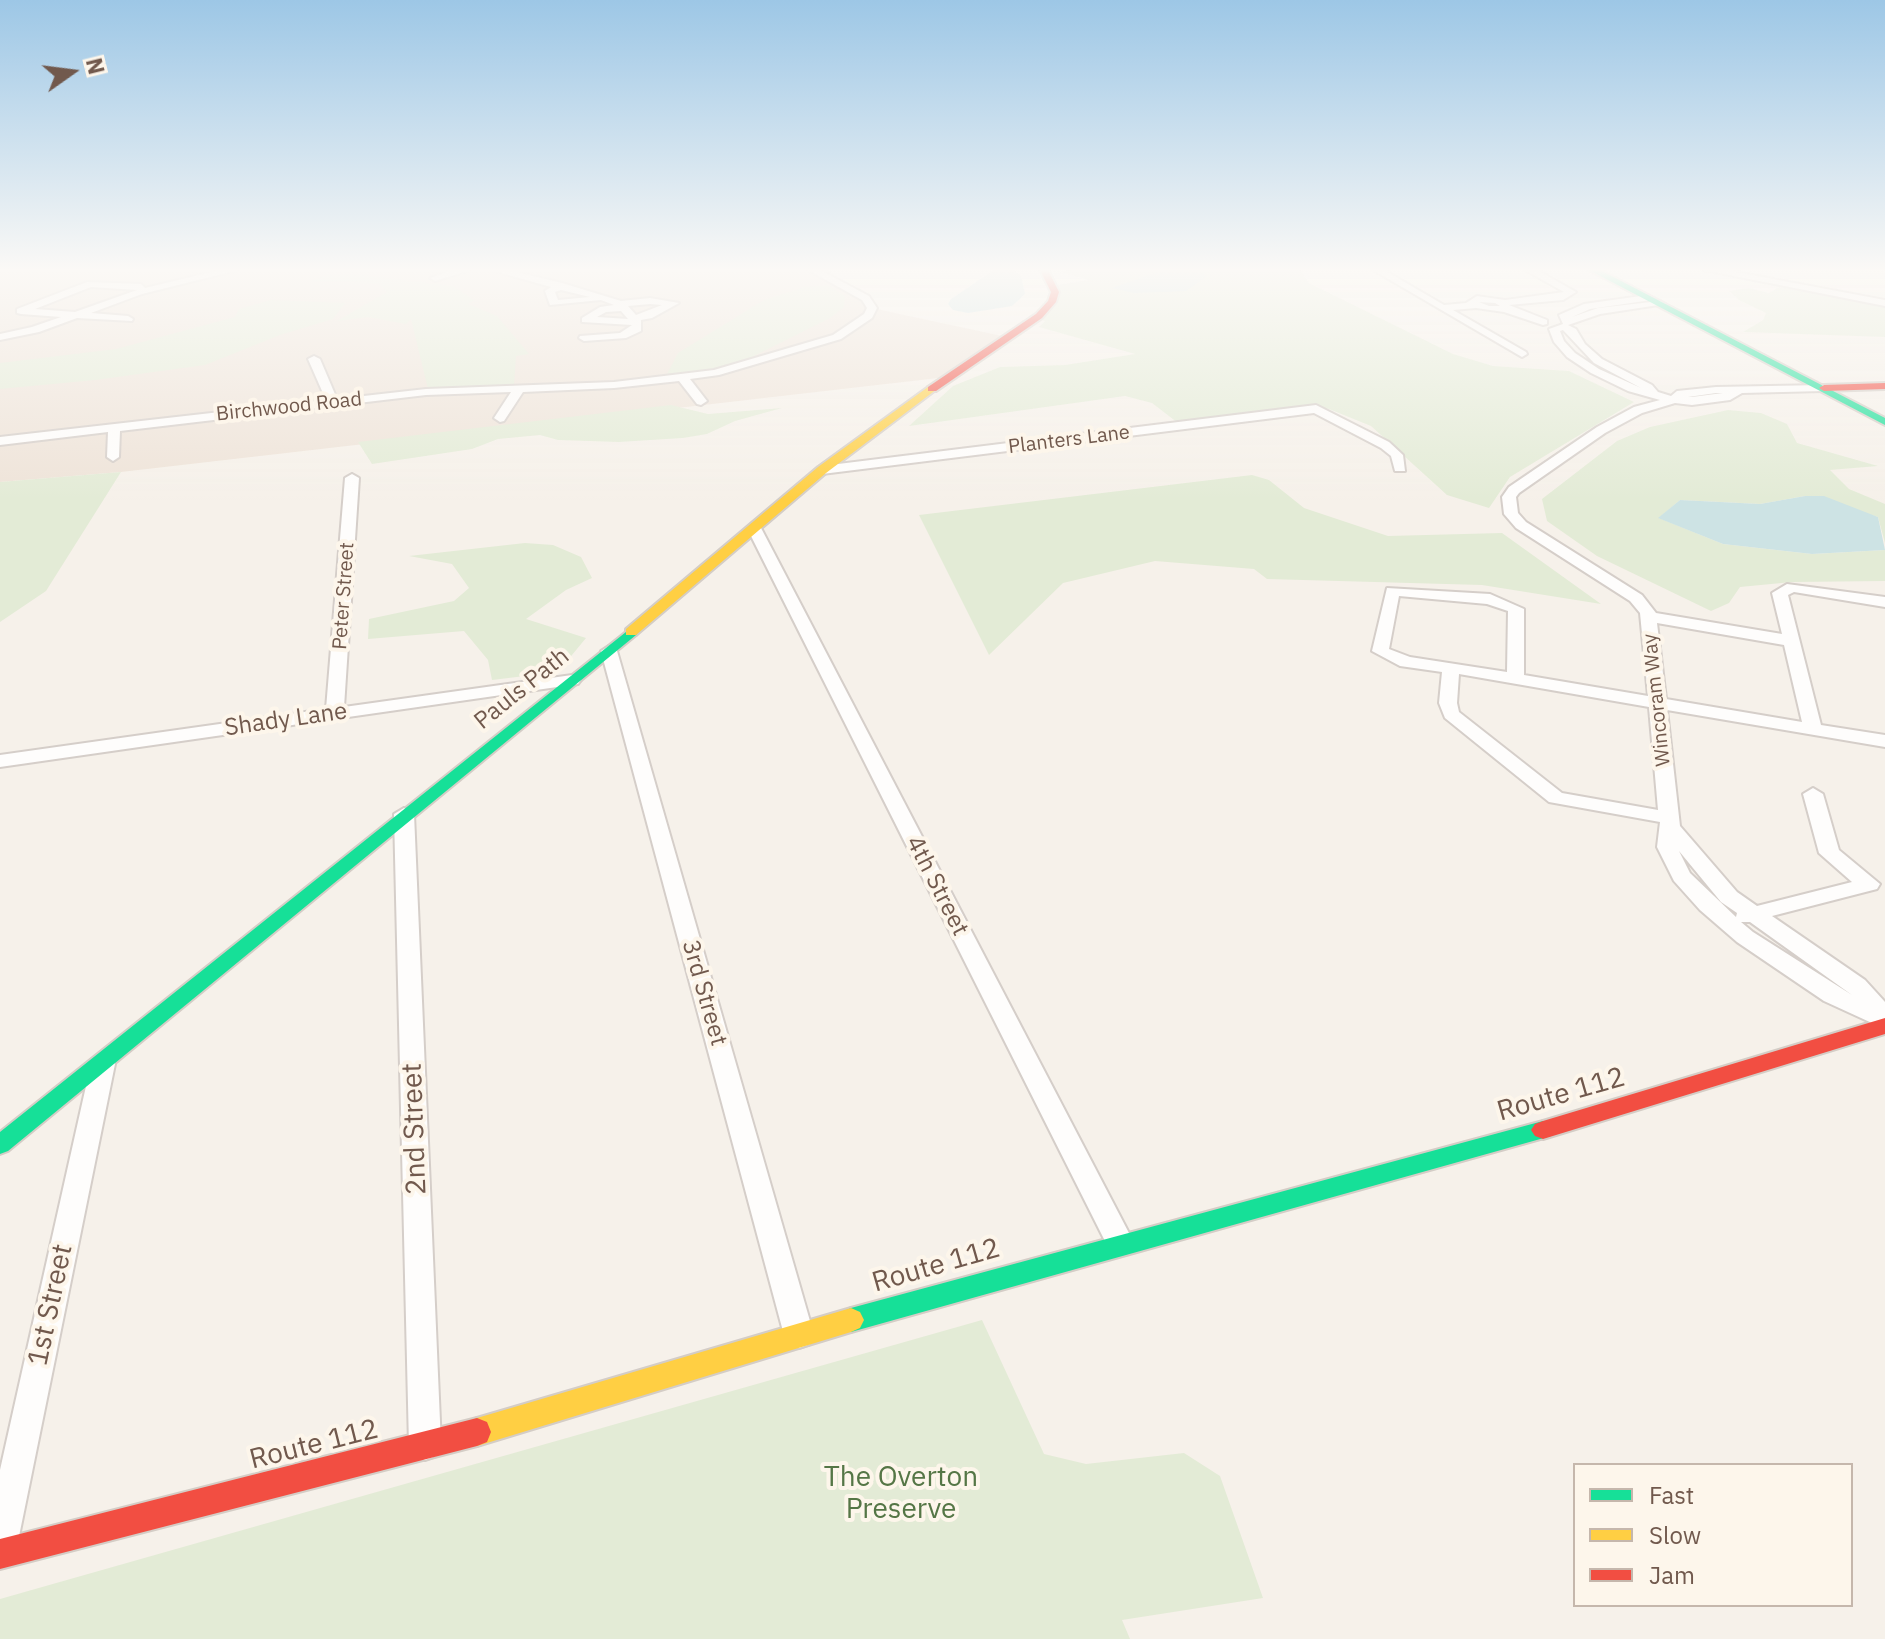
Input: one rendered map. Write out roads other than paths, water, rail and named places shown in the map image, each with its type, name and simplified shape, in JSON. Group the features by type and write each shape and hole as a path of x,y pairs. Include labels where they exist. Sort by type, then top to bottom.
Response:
{"street":[{"name":"Birchwood Road","path":"0,441 437,391 684,379 742,367 810,346"},
{"name":"Pauls Path","path":"0,1145 103,1064 404,814 609,651 822,470 992,346"},
{"path":"1509,346 1522,354"},
{"path":"1582,346 1598,361 1648,387 1654,395 1673,400"},
{"path":"1742,346 1885,422"},
{"path":"314,359 333,403"},
{"path":"684,379 701,401"},
{"path":"1823,388 1885,386"},
{"path":"500,418 520,388"},
{"name":"Wincoram Way","path":"1823,388 1716,390 1677,395 1673,400 1638,410 1601,430 1514,490 1509,497 1511,514 1521,525 1636,598 1649,617 1669,823 1667,847 1681,876 1727,921 1832,995 1885,1021"},
{"name":"Planters Lane","path":"822,470 1316,409 1385,445 1397,455 1400,468"},
{"path":"113,457 114,429"},
{"name":"Peter Street","path":"335,713 352,478"},
{"name":"4th Street","path":"754,528 1120,1243"},
{"path":"1813,729 1780,593 1792,587 1885,602"},
{"path":"1515,679 1516,609 1490,599 1392,591 1380,651 1406,662 1885,741"},
{"path":"1649,617 1792,641"},
{"name":"3rd Street","path":"609,651 799,1335"},
{"path":"1451,668 1448,703 1451,714 1556,798 1669,823 1729,897 1857,986 1885,1021"},
{"name":"Shady Lane","path":"0,761 572,680"},
{"path":"1727,921 1869,884 1829,853 1813,794"},
{"name":"2nd Street","path":"404,814 425,1445"},
{"name":"Route 112","path":"0,1554 425,1445 1120,1243 1615,1110 1885,1021"},
{"name":"1st Street","path":"0,1546 103,1064"}],"park label":[{"name":"The Overton Preserve","path":"901,1494"}]}
